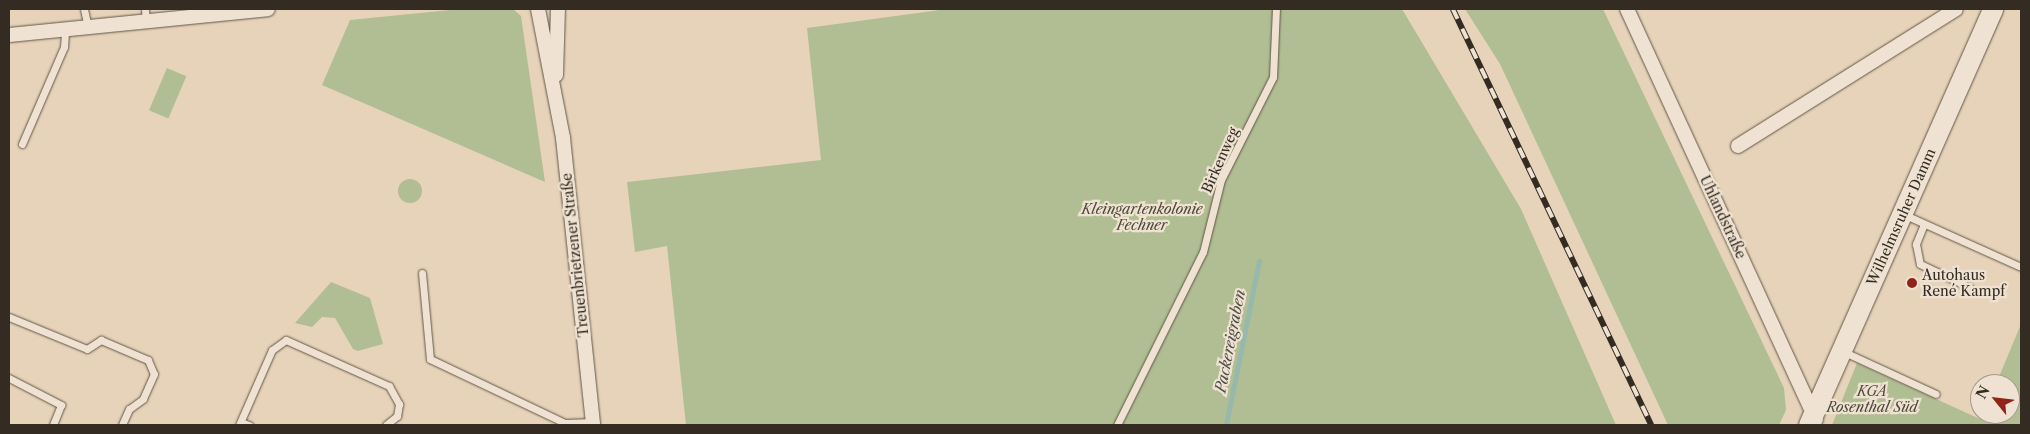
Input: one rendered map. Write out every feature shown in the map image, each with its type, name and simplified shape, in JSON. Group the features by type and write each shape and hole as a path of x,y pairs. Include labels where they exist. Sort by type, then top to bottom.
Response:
{"main road":[{"name":"Wilhelmsruher Damm","path":"1813,421 1842,350 1993,9"}],"street":[{"path":"9,35 88,28 145,15 268,9"},
{"name":"Treuenbrietzener Straße","path":"538,9 555,86 592,423"},
{"name":"Treuenbrietzener Straße","path":"555,86 558,9"},
{"name":"Uhlandstraße","path":"1627,9 1813,421"},
{"path":"1738,146 1956,9"}],"lane":[{"path":"84,9 88,28"},
{"name":"Birkenweg","path":"1117,425 1203,252 1221,180 1273,77 1276,9"},
{"path":"22,144 64,47 65,31"},
{"path":"1903,214 2021,267"},
{"path":"1924,224 1916,244 1920,264 1969,286"},
{"path":"422,273 430,359 565,423 592,423"},
{"path":"9,316 87,349 101,340 148,360 154,374 143,399 129,409 122,425"},
{"path":"248,425 240,423 272,350 286,340 390,386 399,404 396,416 386,425"},
{"path":"1842,350 1936,394"},
{"path":"9,378 61,405 53,425"}],"green space":[{"path":"460,9 513,9 521,16 545,182 322,85 350,20"},
{"name":"Kleingartenkolonie Fechner","path":"947,9 1402,9 1521,209 1616,425 686,425 667,246 635,252 627,182 821,160 807,28"},
{"path":"1465,9 1603,9 1784,388 1786,410 1779,425 1668,425 1500,64"},
{"path":"167,68 186,76 168,119 149,110"},
{"path":"410,179 415,180 421,186 421,196 415,202 410,203 405,202 399,196 398,191 399,186 405,180"},
{"path":"331,282 370,298 383,344 358,351 353,349 335,318 322,317 312,327 295,323"},
{"name":"KGA Rosenthal Süd","path":"2021,324 2021,425 1832,425 1857,363 1970,414 1970,424 2020,424 2020,374 2000,374"}],"waterway":[{"name":"Packereigraben","path":"1226,425 1259,261"}],"railway":[{"path":"1453,9 1651,425"}],"place":[{"name":"Autohaus René Kampf","path":"1912,283"}]}
